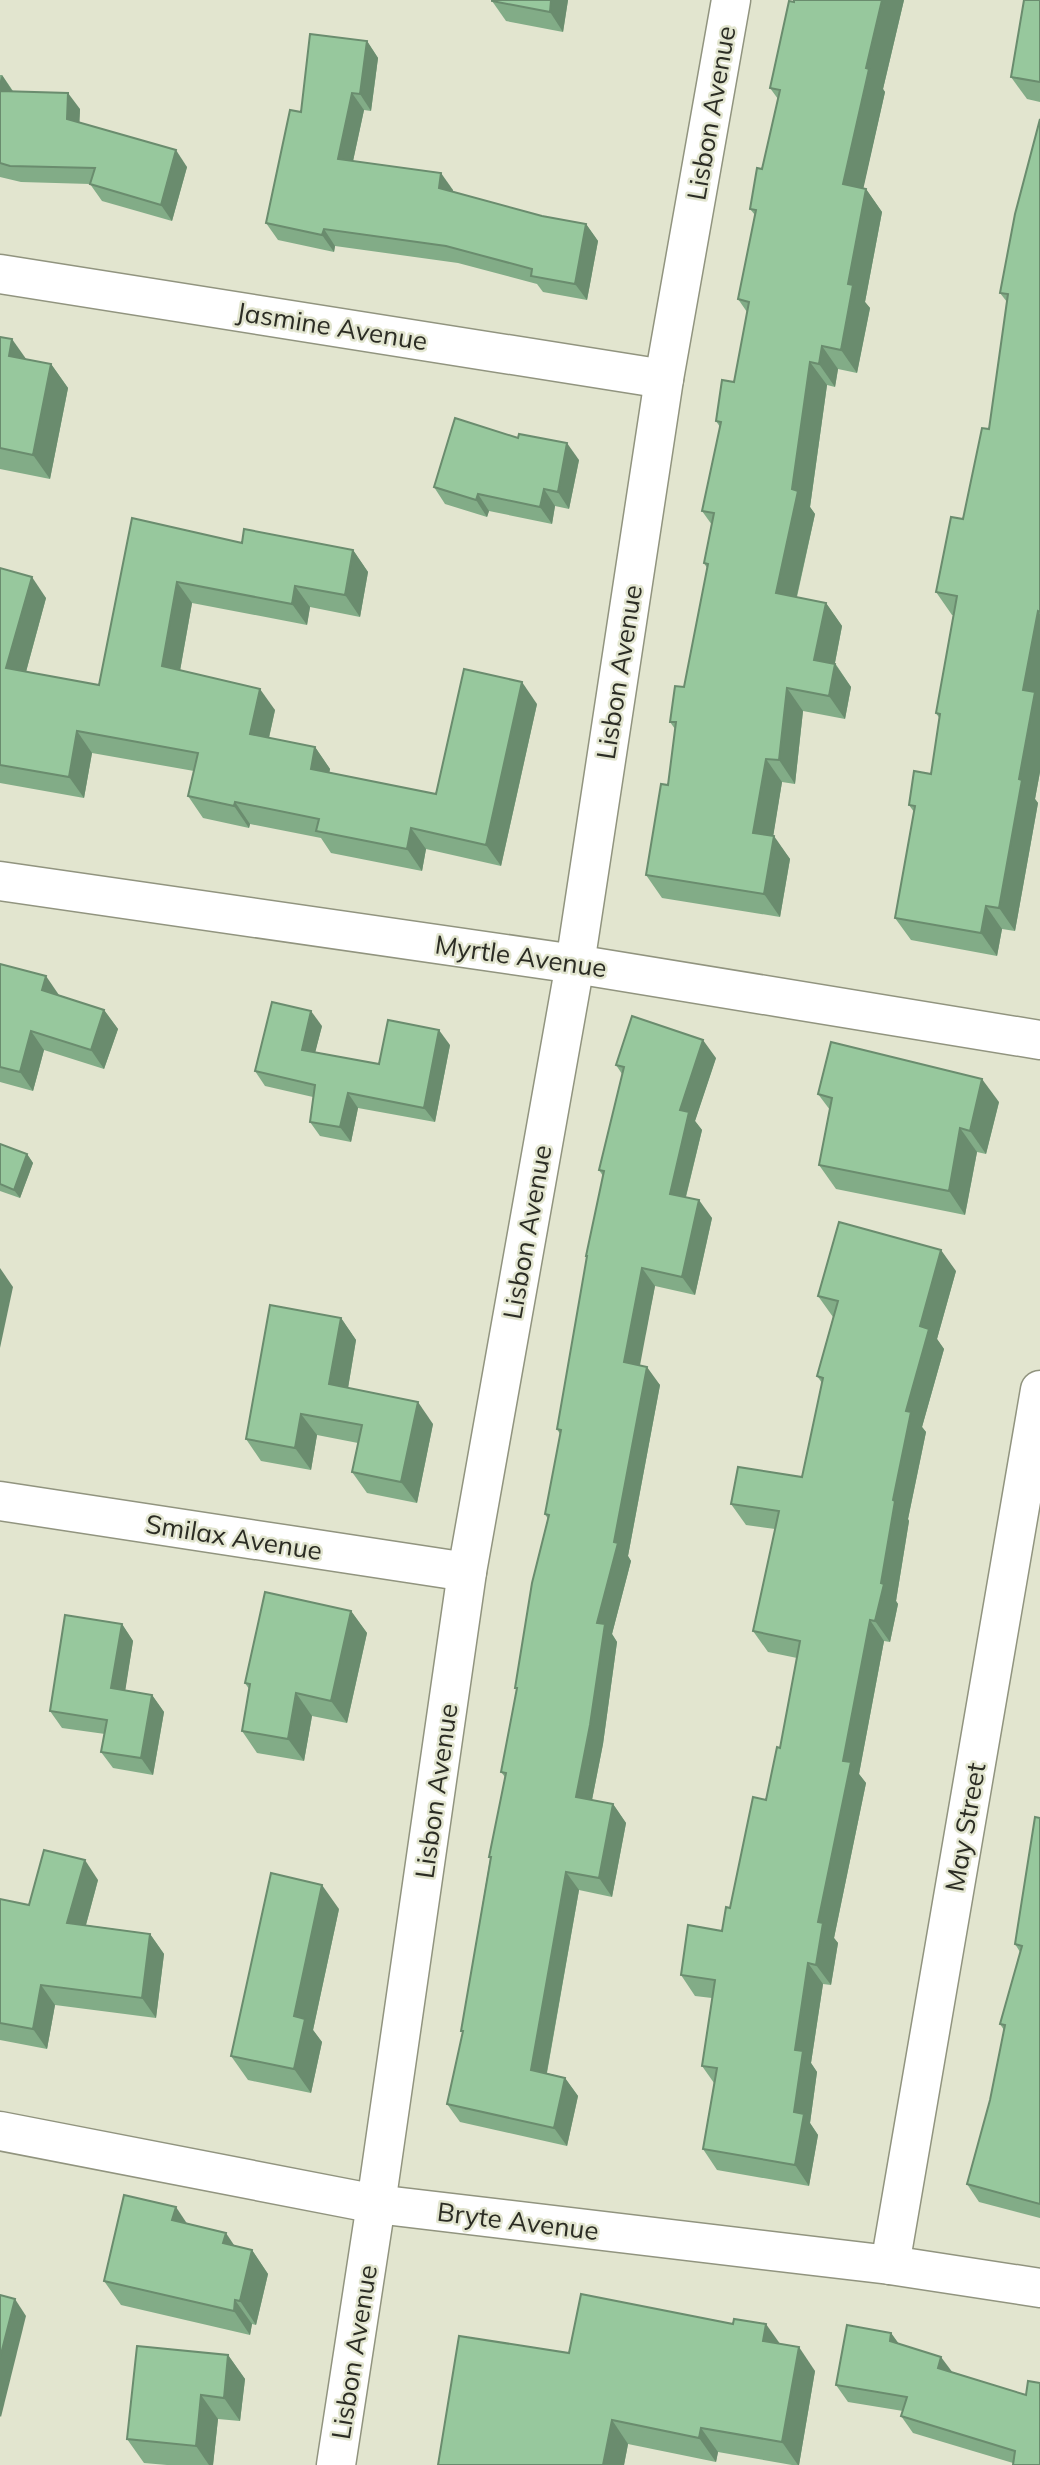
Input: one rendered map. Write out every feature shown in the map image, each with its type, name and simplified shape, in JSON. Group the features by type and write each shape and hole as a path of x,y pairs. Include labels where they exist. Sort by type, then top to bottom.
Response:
{"street":[{"name":"Lisbon Avenue","path":"336,2465 467,1572 575,964 664,379 731,0"},
{"name":"Jasmine Avenue","path":"0,274 664,379"},
{"name":"Myrtle Avenue","path":"0,881 575,964 1040,1040"},
{"name":"May Street","path":"890,2264 1040,1390"},
{"name":"Smilax Avenue","path":"0,1501 467,1572"},
{"name":"Bryte Avenue","path":"0,2131 376,2204 890,2264 1040,2288"}],"building":[{"path":"551,0 550,12 492,1"},
{"path":"882,0 843,184 866,189 848,284 853,285 841,350 822,346 819,364 810,362 792,489 798,491 776,593 826,603 814,660 835,664 829,696 787,688 779,760 766,759 753,833 774,836 764,894 646,875 661,784 668,785 676,722 670,722 675,686 684,687 708,564 704,563 714,513 702,511 721,422 716,421 722,380 734,382 749,302 738,299 756,210 750,209 757,168 762,169 780,90 770,88 789,1"},
{"path":"1024,0 1040,0 1040,82 1011,77"},
{"path":"310,34 367,41 360,94 352,93 338,159 441,173 439,188 542,216 586,224 575,284 531,276 532,269 446,246 324,229 322,235 266,223 290,110 301,112"},
{"path":"0,91 68,93 67,119 176,150 161,205 90,184 95,168 10,166 0,163"},
{"path":"1040,119 1040,612 1038,611 1023,690 1035,692 999,908 986,906 981,933 895,918 915,806 909,805 914,771 931,774 940,714 936,713 957,596 936,592 951,517 963,519 982,428 989,429 1008,294 1000,293 1015,214"},
{"path":"0,337 12,339 9,356 51,364 33,455 0,448"},
{"path":"455,418 518,438 519,434 567,443 558,492 544,489 540,507 478,494 476,500 434,487"},
{"path":"132,518 242,543 244,529 353,550 345,595 295,586 292,604 177,582 162,666 260,689 250,734 315,747 311,769 436,794 464,669 522,682 486,845 411,828 407,849 316,831 319,819 235,802 234,806 188,796 198,753 77,731 69,777 0,765 0,568 32,577 6,668 99,685"},
{"path":"0,964 46,976 42,990 104,1010 91,1050 31,1031 20,1072 0,1067"},
{"path":"272,1002 311,1011 302,1050 379,1064 388,1020 439,1030 424,1108 348,1093 340,1127 310,1122 315,1085 255,1071"},
{"path":"632,1016 703,1040 680,1110 689,1112 670,1194 699,1200 682,1277 642,1268 624,1362 647,1367 614,1542 618,1543 597,1623 605,1624 576,1797 613,1804 599,1878 566,1872 531,2070 565,2078 554,2128 447,2104 463,2031 489,1857 506,1773 501,1772 517,1688 532,1583 549,1515 545,1514 561,1430 557,1429 586,1256 604,1171 599,1170 624,1067 616,1065"},
{"path":"831,1042 982,1079 970,1131 960,1128 949,1191 819,1165 832,1098 818,1094"},
{"path":"0,1144 27,1154 14,1190 0,1184"},
{"path":"839,1222 941,1250 920,1326 929,1329 906,1411 911,1412 893,1500 895,1501 881,1583 884,1584 875,1621 870,1620 843,1761 851,1762 818,1922 823,1923 816,1965 808,1963 795,2050 803,2051 794,2112 804,2114 795,2165 703,2149 717,2068 702,2066 715,1980 681,1975 688,1925 722,1931 726,1907 730,1908 753,1797 766,1800 777,1747 780,1748 800,1641 753,1631 779,1511 731,1504 738,1467 802,1477 823,1378 817,1376 838,1301 818,1296"},
{"path":"270,1305 341,1318 329,1384 418,1402 401,1482 352,1472 362,1425 301,1414 295,1448 246,1439"},
{"path":"265,1592 351,1611 331,1701 296,1693 288,1739 242,1731 250,1684 245,1683"},
{"path":"65,1615 122,1624 111,1688 152,1695 141,1758 101,1752 107,1720 50,1711"},
{"path":"1035,1817 1040,1818 1040,2204 967,2184 990,2100 1005,2025 1000,2024 1022,1946 1015,1944"},
{"path":"44,1850 85,1860 67,1923 150,1934 142,1998 41,1985 33,2029 0,2023 0,1899 29,1905"},
{"path":"271,1873 322,1885 294,2016 305,2019 294,2069 231,2056"},
{"path":"124,2195 176,2207 172,2220 226,2233 223,2243 252,2250 240,2301 235,2300 234,2311 104,2281"},
{"path":"581,2294 733,2324 734,2319 766,2324 763,2341 799,2347 782,2442 701,2428 699,2438 612,2420 603,2465 438,2465 459,2336 569,2353"},
{"path":"0,2295 15,2299 0,2358"},
{"path":"847,2325 891,2333 890,2341 941,2357 938,2368 1026,2395 1028,2381 1040,2383 1040,2465 1013,2465 1015,2451 901,2416 907,2397 836,2385"},
{"path":"137,2346 228,2355 224,2398 201,2395 196,2446 127,2439"}]}
